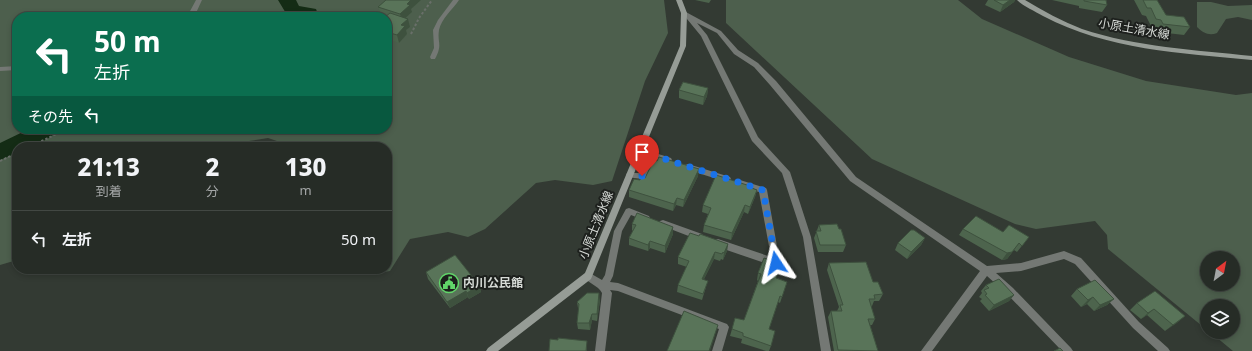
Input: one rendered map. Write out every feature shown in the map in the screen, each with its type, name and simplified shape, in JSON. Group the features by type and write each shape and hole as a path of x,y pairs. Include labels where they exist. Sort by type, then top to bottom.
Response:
{"main road":[{"name":"小原土清水線","path":"491,351 588,276 682,46 684,13 679,0"},
{"name":"小原土清水線","path":"1020,0 1053,19 1080,30 1110,39 1252,58"}],"street":[{"path":"193,12 199,0"},
{"path":"433,57 437,48 436,30 440,21 456,0"},
{"path":"684,13 719,32 736,52 756,65 773,83 853,179 986,270 1010,291 1068,351"},
{"path":"684,13 704,35 755,139 786,172 807,237 826,351"},
{"path":"0,69 12,68"},
{"path":"603,285 609,276 618,231 629,211 776,263 763,190 652,155 642,176 630,175"},
{"path":"926,351 986,270 1020,267 1064,254 1078,261 1136,325 1165,351"},
{"path":"588,276 603,285 618,287 724,327 717,351"},
{"path":"600,351 607,293 603,285"}],"path":[{"path":"411,34 419,18 432,0"},
{"path":"40,142 56,134"},
{"path":"0,161 12,155"}],"green space":[{"path":"0,0 664,0 668,33 645,81 612,181 593,185 555,180 536,183 485,229 468,237 448,232 410,239 392,268 392,142 280,142 268,138 248,142 12,142 12,261 0,265"},
{"path":"726,0 958,0 982,19 1069,57 1146,81 1236,95 1252,93 1252,351 1233,351 1218,339 1240,339 1240,299 1200,299 1200,324 1108,249 1107,235 1095,221 1036,229 1015,224 872,159 726,23"},
{"path":"1197,2 1211,2 1228,6 1252,5 1252,20 1238,17 1226,19 1217,33 1206,33 1197,27"}],"building":[{"path":"386,0 411,0 407,4 410,5 400,14 378,7"},
{"path":"994,0 1010,0 1003,5"},
{"path":"1106,0 1107,5 1084,1"},
{"path":"1143,0 1157,0 1166,15 1184,17 1190,27 1163,24 1161,20 1156,19 1151,8 1147,8"},
{"path":"392,14 408,19 401,25 405,26 397,35 392,34"},
{"path":"683,82 708,88 704,97 679,90"},
{"path":"659,157 699,169 684,200 677,198 674,204 629,190 634,179 640,180 641,177 645,178 654,160 657,161"},
{"path":"716,175 750,186 749,187 757,190 750,207 745,205 732,233 704,225 711,208 703,205"},
{"path":"637,213 673,227 665,246 650,241 648,245 629,238 636,225 632,224"},
{"path":"976,216 1003,232 1009,225 1029,237 1022,246 1019,243 1012,252 1007,253 963,229"},
{"path":"837,224 839,229 841,229 846,245 820,245 816,231 821,231 819,225"},
{"path":"911,230 914,230 925,238 911,252 898,243"},
{"path":"690,233 699,236 700,234 728,244 724,253 723,252 722,254 715,252 702,279 708,281 703,294 678,285 689,261 678,257"},
{"path":"455,255 479,285 467,293 466,291 447,302 426,272"},
{"path":"764,258 782,264 776,278 787,282 782,297 780,296 769,329 775,331 771,346 743,336 743,333 732,329 735,318 744,320 761,274 758,273"},
{"path":"866,262 873,282 878,282 883,294 874,295 875,299 869,299 875,319 868,319 878,351 838,350 831,311 842,311 840,305 843,305 829,263"},
{"path":"999,279 1014,295 994,305 985,295 987,294 984,290 989,288 986,285"},
{"path":"1095,280 1114,299 1100,305 1093,297 1088,300 1077,289"},
{"path":"1155,291 1185,316 1173,325 1154,309 1148,313 1137,303"},
{"path":"587,293 599,293 597,314 592,314 589,323 577,323 579,304 577,302"},
{"path":"684,311 718,325 709,351 667,351"},
{"path":"558,338 587,341 586,351 549,351 550,339 558,340"},
{"path":"1060,348 1063,351 1054,351"}],"waterway":[{"path":"287,0 293,11 302,12"},
{"path":"21,142 38,134"},
{"path":"0,152 12,146"}],"place":[{"name":"内川公民館","path":"449,283"}],"route":[{"path":"642,176 652,155 763,190 776,263"}]}
